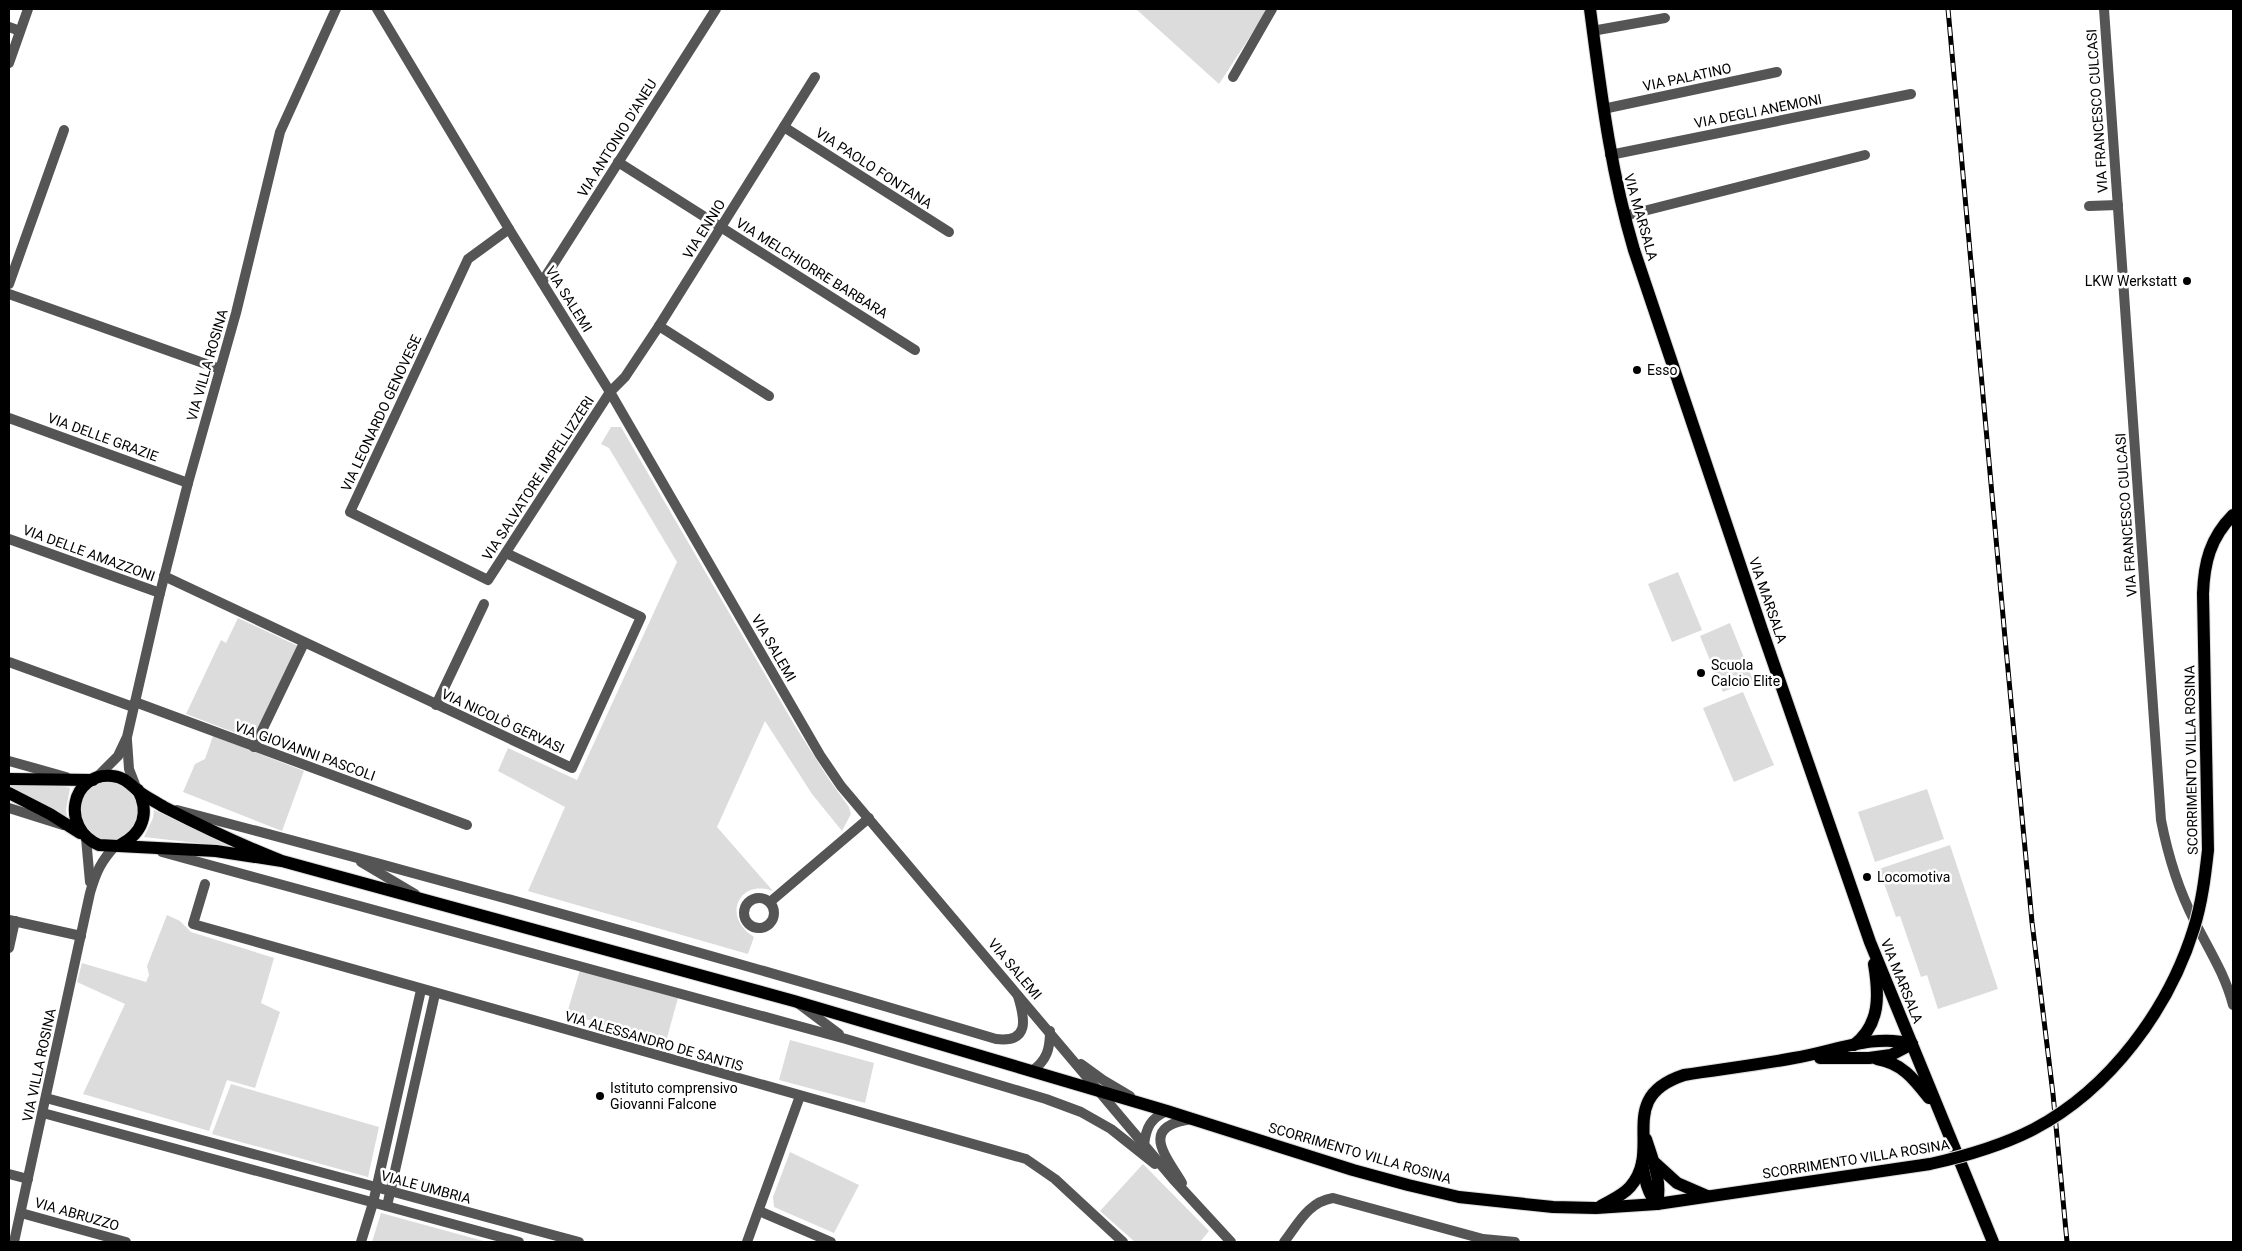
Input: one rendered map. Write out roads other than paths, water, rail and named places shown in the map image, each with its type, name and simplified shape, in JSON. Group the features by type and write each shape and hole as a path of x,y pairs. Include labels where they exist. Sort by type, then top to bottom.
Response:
{"main road":[{"name":"VIA MARSALA","path":"1590,9 1610,155 1624,216 1762,630 1870,942 1993,1242"},
{"name":"SCORRIMENTO VILLA ROSINA","path":"282,861 794,1001 1167,1111 1353,1170 1451,1195 1507,1203 1596,1208 1658,1204 1930,1164 1962,1157 2009,1141 2035,1128 2088,1091 2118,1061 2144,1028 2165,995 2180,965 2194,929 2204,891 2208,850 2203,594 2208,552 2214,540 2233,515"},
{"path":"9,779 77,780 113,776 129,782 164,806 229,840 282,861"},
{"path":"82,834 76,822 74,806 80,790 94,779"},
{"path":"118,845 130,840 138,832 143,822 144,806 137,789"},
{"path":"9,793 98,845 216,851 282,861"},
{"path":"1854,1045 1862,1039 1872,1026 1877,1008 1877,984 1870,942"},
{"path":"1658,1204 1660,1192 1658,1176 1648,1162 1642,1120 1650,1098 1661,1085 1670,1079 1684,1075 1795,1058 1881,1040 1898,1040 1912,1044"},
{"path":"1795,1058 1869,1058 1891,1055 1912,1044"},
{"path":"1869,1058 1887,1061 1903,1068 1936,1106"},
{"path":"1596,1208 1620,1196 1631,1186 1648,1162"},
{"path":"1648,1162 1677,1183 1709,1197"}],"street":[{"path":"9,63 28,9"},
{"name":"VIA VILLA ROSINA","path":"94,779 118,756 127,737 164,576 220,369 280,132 336,9"},
{"name":"VIA SALEMI","path":"377,9 509,229 610,392 820,755 841,786 1050,1031 1173,1179 1231,1242"},
{"name":"VIA ANTONIO D'ANEU","path":"542,282 716,9"},
{"path":"1233,77 1272,9"},
{"name":"VIA FRANCESCO CULCASI","path":"2104,9 2161,820 2169,858 2183,896 2194,921 2221,968 2233,1005"},
{"path":"1592,31 1665,18"},
{"path":"9,27 20,31"},
{"name":"VIA PALATINO","path":"1603,109 1777,72"},
{"name":"VIA ENNIO","path":"610,392 625,377 659,326 815,77"},
{"name":"VIA DEGLI ANEMONI","path":"1610,155 1911,94"},
{"name":"VIA PAOLO FONTANA","path":"784,127 949,232"},
{"path":"9,284 64,130"},
{"path":"1624,216 1865,155"},
{"name":"VIA MELCHIORRE BARBARA","path":"618,162 915,350"},
{"path":"2089,206 2118,205"},
{"name":"VIA LEONARDO GENOVESE","path":"488,580 350,512 468,259 509,229"},
{"path":"9,294 220,369"},
{"path":"659,326 769,396"},
{"name":"VIA SALVATORE IMPELLIZZERI","path":"488,580 610,392"},
{"name":"VIA DELLE GRAZIE","path":"9,418 188,483"},
{"name":"VIA DELLE AMAZZONI","path":"9,539 160,593"},
{"name":"VIA NICOLÒ GERVASI","path":"164,576 572,768 641,618 506,552"},
{"path":"436,705 484,604"},
{"path":"254,747 304,643"},
{"name":"VIA GIOVANNI PASCOLI","path":"9,662 134,704 467,825"},
{"name":"VIA VILLA ROSINA","path":"127,737 129,769 137,789"},
{"path":"9,761 77,780"},
{"path":"164,806 350,855 770,971 996,1039 1008,1041 1017,1036 1023,1028 1025,1018 1017,992"},
{"path":"9,808 82,834"},
{"path":"770,902 868,818"},
{"name":"VIA VILLA ROSINA","path":"82,834 90,893"},
{"name":"VIA VILLA ROSINA","path":"14,1242 90,893 104,858 118,845"},
{"path":"140,846 846,1039 1037,1096 1081,1112 1111,1129 1173,1179"},
{"path":"350,855 424,900"},
{"name":"VIA ALESSANDRO DE SANTIS","path":"205,884 193,924 435,994 1026,1159 1055,1179 1123,1242"},
{"path":"9,948 12,920 81,936"},
{"path":"361,1242 373,1203 421,990"},
{"path":"387,1206 435,994"},
{"path":"794,1001 846,1039"},
{"path":"1032,1071 1041,1065 1046,1058 1049,1048 1050,1031"},
{"path":"1067,1052 1121,1092 1153,1107"},
{"path":"398,1091 412,1094"},
{"path":"747,1242 800,1096"},
{"name":"VIALE UMBRIA","path":"46,1098 579,1242"},
{"path":"76,1122 80,1107"},
{"path":"1144,1144 1147,1126 1156,1116 1167,1111"},
{"name":"VIALE UMBRIA","path":"43,1113 518,1242"},
{"path":"1192,1119 1169,1124 1163,1129 1160,1138 1165,1154 1192,1198"},
{"path":"164,1146 168,1131"},
{"path":"263,1173 267,1158"},
{"path":"9,1174 28,1179"},
{"path":"1284,1242 1313,1204 1333,1198 1483,1239 1516,1242"},
{"path":"759,1211 831,1242"},
{"name":"VIA ABRUZZO","path":"21,1213 126,1242"}],"railway":[{"path":"1948,9 2032,922 2053,1094 2067,1242"}],"place":[{"name":"LKW Werkstatt","path":"2187,281"},
{"name":"Esso","path":"1637,370"},
{"name":"Scuola Calcio Elite","path":"1701,673"},
{"name":"Locomotiva","path":"1867,877"},
{"name":"Istituto comprensivo Giovanni Falcone","path":"600,1096"}]}
